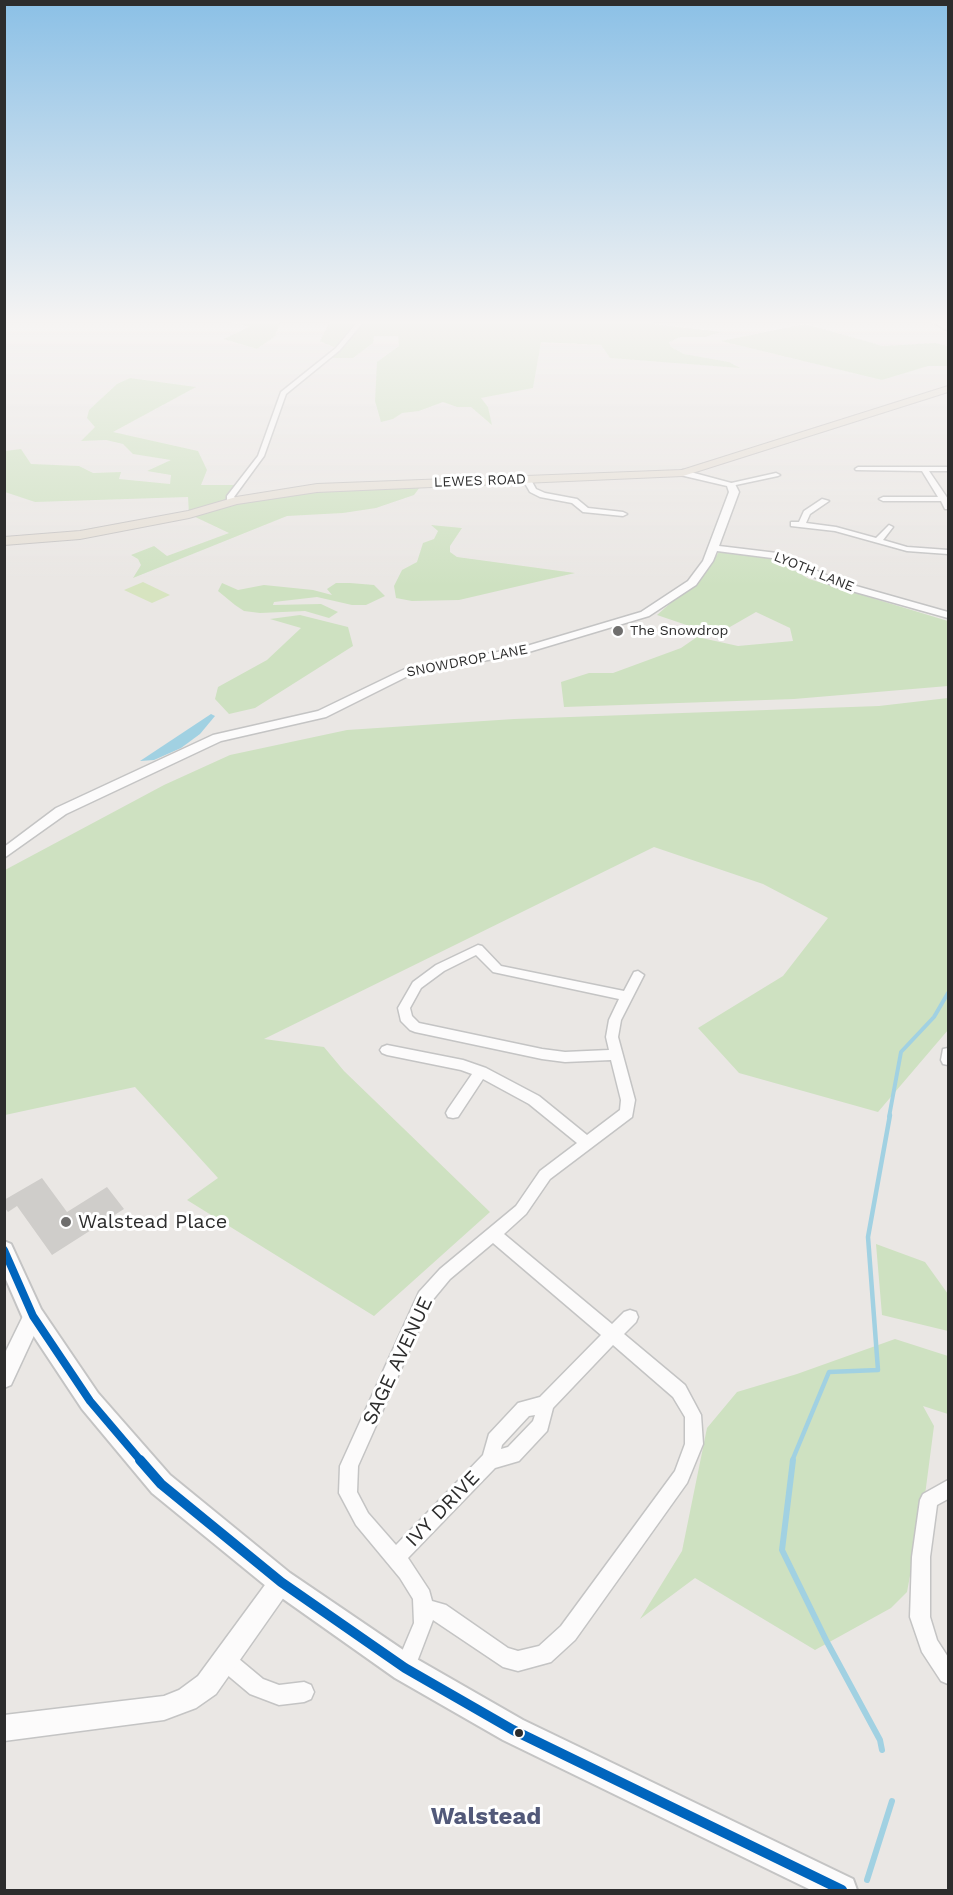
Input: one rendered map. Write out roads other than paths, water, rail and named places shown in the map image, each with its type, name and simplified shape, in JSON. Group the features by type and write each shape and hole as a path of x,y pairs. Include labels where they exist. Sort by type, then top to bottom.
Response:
{"highway":[{"name":"LEWES ROAD","path":"4,541 80,535 169,518 236,501 317,488 683,473 889,408"}],"main road":[{"path":"7,1265 33,1316 90,1401 161,1484 281,1582 405,1668 513,1730 842,1890"}],"street":[{"path":"236,501 230,498 261,456 278,408"},
{"path":"864,468 948,469"},
{"path":"924,469 948,507"},
{"path":"683,473 731,484 776,475"},
{"path":"527,480 533,490 543,495 574,501 586,510 623,514"},
{"name":"SNOWDROP LANE","path":"4,854 61,811 217,738 322,714 411,670 522,651 645,614 692,583 708,561 734,492 731,484"},
{"path":"883,499 944,499"},
{"path":"825,504 807,513 798,523 836,529 907,549 948,552"},
{"path":"877,542 890,529"},
{"name":"LYOTH LANE","path":"713,548 774,555 807,572 838,584 948,615"},
{"path":"616,1055 565,1057 542,1054 415,1027 406,1018 404,1008 417,985 440,968 478,949 497,969 625,996"},
{"name":"SAGE AVENUE","path":"423,1609 422,1597 407,1571 362,1519 348,1493 349,1466 425,1297 445,1274 521,1210 545,1175 627,1113 627,1100 612,1037 615,1020 625,996 638,975"},
{"path":"387,1050 463,1065 481,1072 534,1100 588,1144"},
{"path":"948,1053 948,1059"},
{"path":"453,1113 481,1072"},
{"path":"405,1668 424,1623 423,1609 439,1612 503,1657 518,1661 544,1655 568,1633 681,1477 694,1444 693,1415 679,1391 493,1234"},
{"path":"4,1378 33,1316"},
{"name":"IVY DRIVE","path":"396,1558 490,1460 513,1455 541,1425 545,1404 630,1317"},
{"path":"948,1489 929,1500 921,1557 920,1617 929,1645 948,1674"},
{"path":"4,1728 164,1708 187,1699 207,1685 281,1582"},
{"path":"226,1661 257,1687 279,1695 304,1692"}],"water":[{"path":"211,714 215,716 200,734 181,748 154,760 140,761"}],"waterway":[{"path":"889,1117 901,1052 934,1017 948,993"},
{"path":"792,1461 829,1372 878,1370 868,1237 890,1115"},
{"path":"793,1460 782,1550 827,1642 880,1740 882,1750"},
{"path":"867,1880 892,1801"}],"place":[{"name":"The Snowdrop","path":"618,631"},
{"name":"Walstead Place","path":"66,1222"}],"district":[{"name":"Walstead","path":"486,1817"}]}
